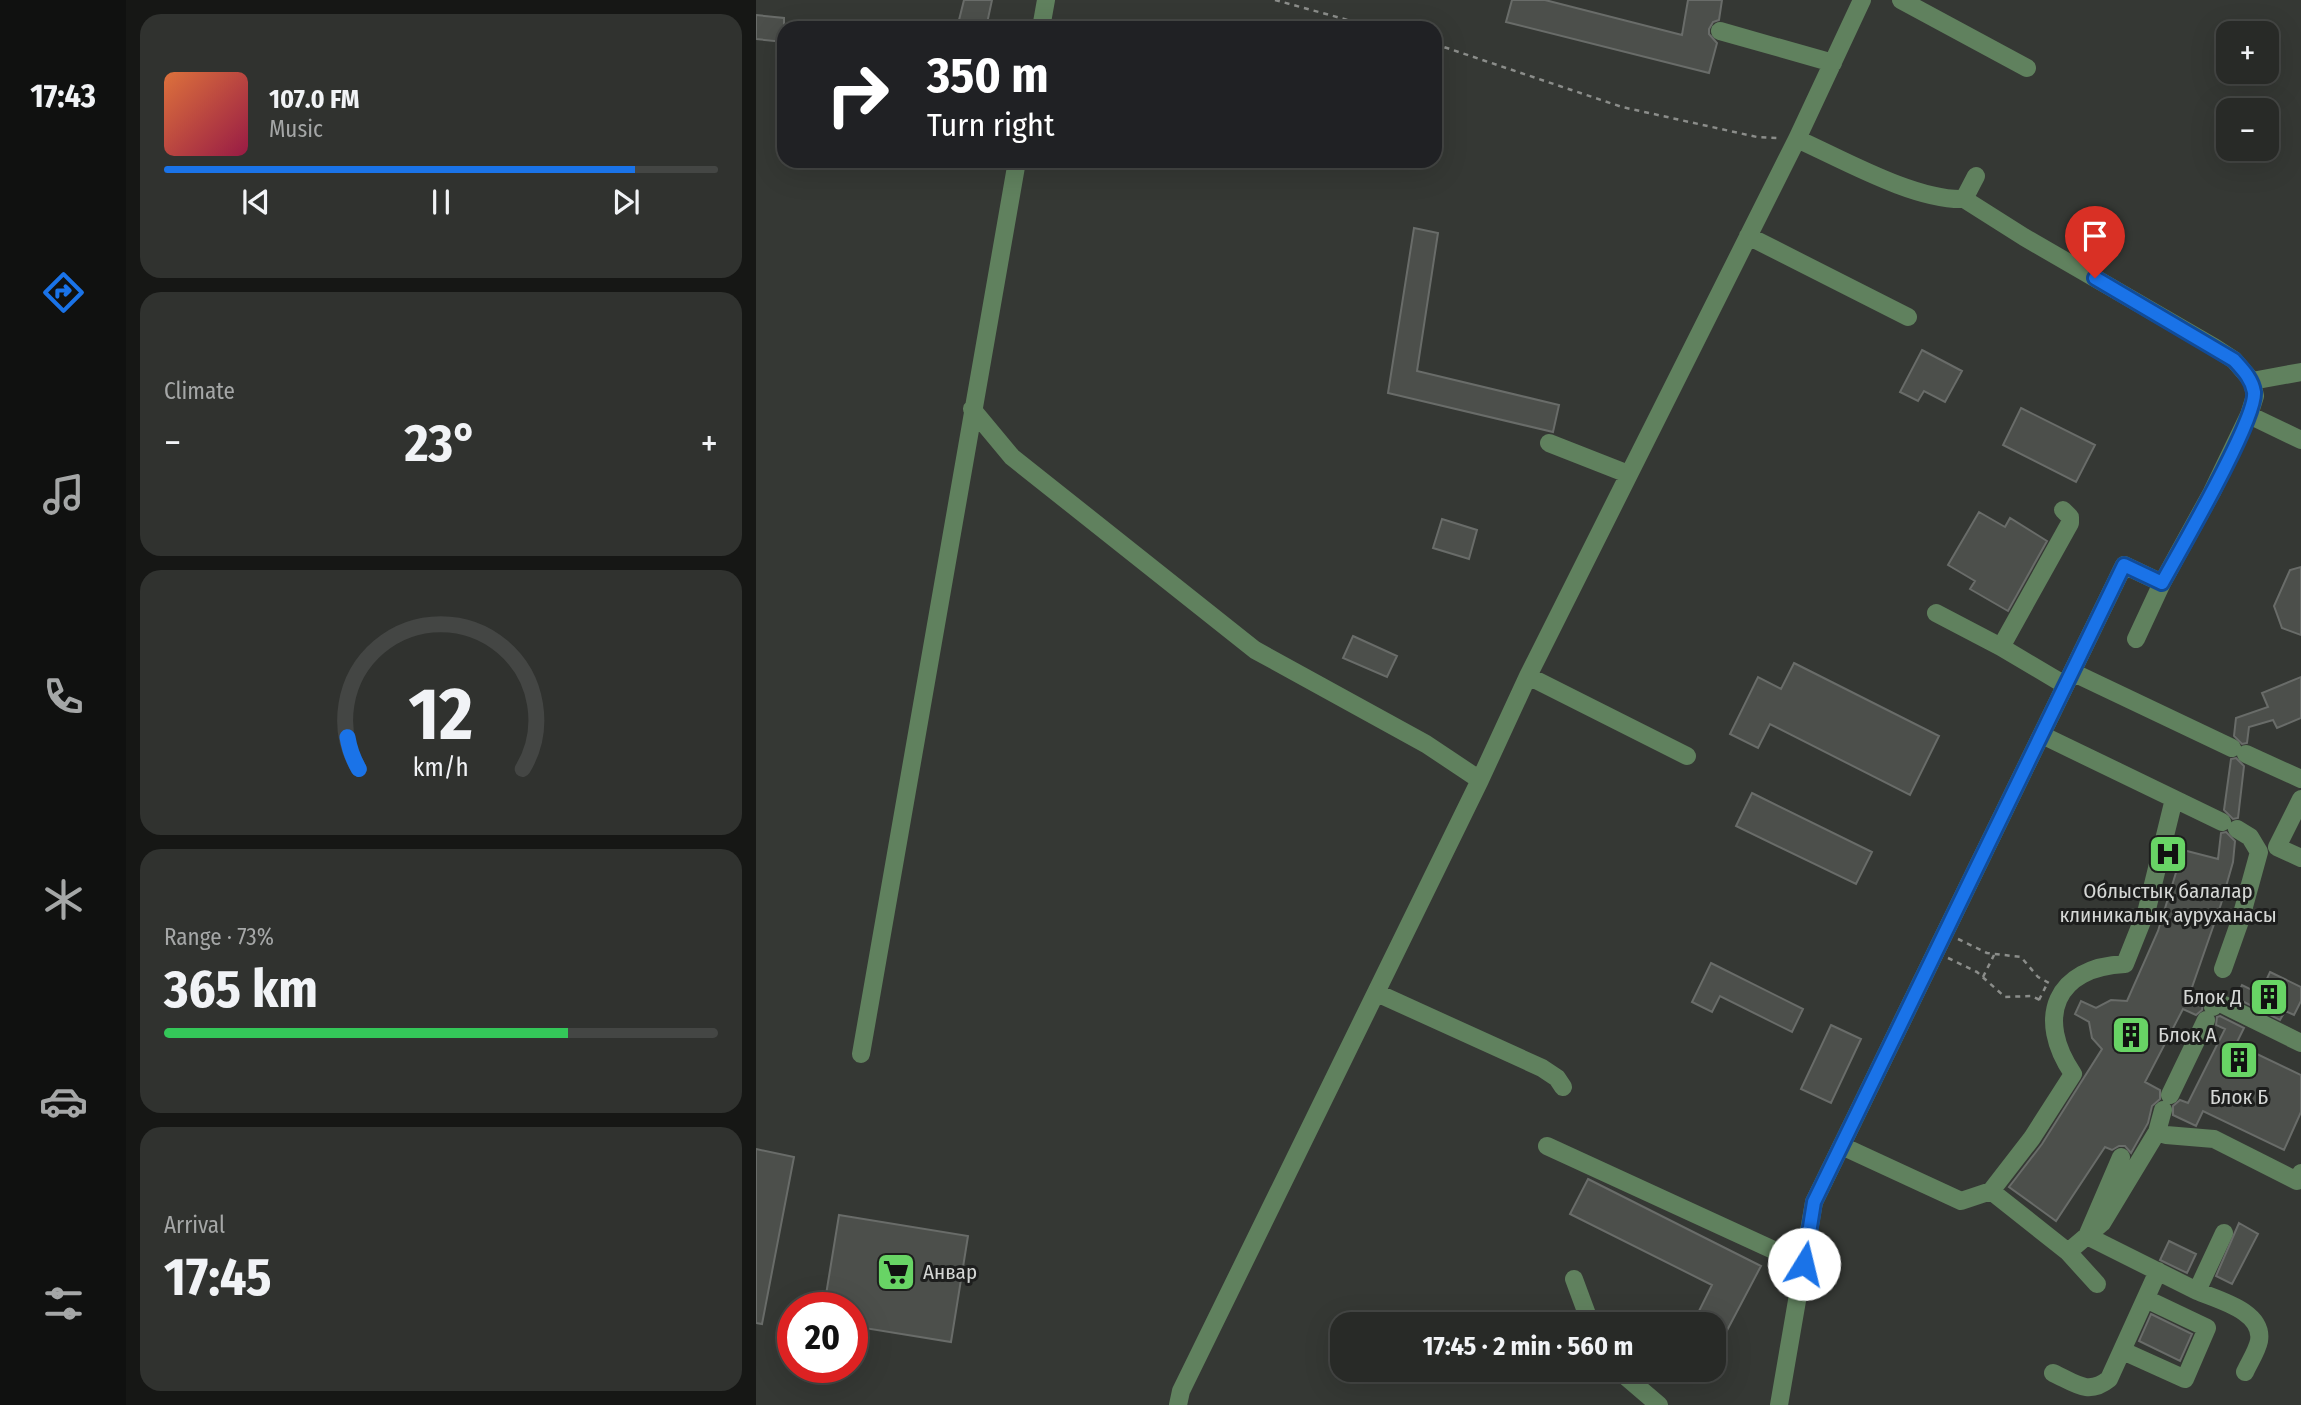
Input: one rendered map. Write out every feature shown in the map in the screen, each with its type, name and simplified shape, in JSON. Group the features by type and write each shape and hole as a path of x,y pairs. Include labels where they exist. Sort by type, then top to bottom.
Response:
{"street":[{"path":"1042,21 1046,0"},
{"path":"1178,1405 1181,1391 1377,993 1528,677 1797,139 1862,0"},
{"path":"1901,0 2026,68"},
{"path":"1720,31 1833,62"},
{"path":"1797,139 1900,185 1948,200 1964,199 2024,237 2214,347 2234,360 2252,381 2255,396 2249,415 2213,492 2162,583 2136,639"},
{"path":"861,1054 1016,168"},
{"path":"1964,199 1976,176"},
{"path":"1748,236 1908,317"},
{"path":"2252,381 2301,372"},
{"path":"972,409 1012,457 1255,650 1426,744 1480,780"},
{"path":"2249,415 2301,440"},
{"path":"1549,443 1628,474"},
{"path":"2001,646 2070,523 2070,517 2063,510"},
{"path":"1779,1405 1814,1202 2124,565 2162,583"},
{"path":"1936,613 2069,679 2301,779"},
{"path":"1528,677 1687,756"},
{"path":"2042,735 2250,837 2259,852 2240,921 2223,969"},
{"path":"1842,1146 1961,1201 1991,1191 2032,1138 2073,1074 2056,1042 2053,1026 2056,1008 2064,990 2077,977 2093,968 2125,964 2147,909 2174,799"},
{"path":"2259,852 2277,846 2301,799"},
{"path":"2277,846 2301,858"},
{"path":"1377,993 1542,1068 1557,1078 1563,1087"},
{"path":"2068,1251 2102,1223 2157,1132 2167,1102 2216,1001 2301,1042"},
{"path":"2157,1132 2214,1139 2297,1181 2301,1173"},
{"path":"1547,1146 1804,1264"},
{"path":"2087,1236 2121,1157"},
{"path":"1991,1191 2068,1251 2097,1284"},
{"path":"2197,1291 2224,1233"},
{"path":"2087,1236 2246,1313 2253,1319 2258,1329 2259,1341 2245,1372"},
{"path":"2053,1373 2089,1389 2100,1387 2109,1379 2158,1271"},
{"path":"1574,1279 1586,1312"},
{"path":"2123,1351 2185,1379 2207,1328 2146,1299"},
{"path":"1632,1382 1658,1405"}],"path":[{"path":"1275,0 1352,21"},
{"path":"1442,46 1622,107 1757,137 1797,139"},
{"path":"1945,933 1987,953 2021,957 2038,977 2064,990"},
{"path":"1936,952 1978,972 2006,997 2031,996 2056,1008"},
{"path":"1983,977 1995,954"}],"building":[{"path":"964,0 992,0 988,21 959,21"},
{"path":"1512,0 1545,0 1682,35 1688,0 1722,0 1719,20 1713,22 1709,29 1709,34 1717,43 1709,73 1506,22"},
{"path":"756,15 784,18 784,21 777,21 777,41 756,39"},
{"path":"1414,228 1438,233 1417,371 1559,405 1553,432 1388,393"},
{"path":"1922,350 1962,371 1945,402 1924,391 1918,401 1900,392"},
{"path":"2021,408 2095,445 2076,482 2003,445"},
{"path":"1979,512 2005,527 2010,518 2047,541 2008,611 1970,589 1975,581 1948,565"},
{"path":"1442,519 1477,530 1469,559 1433,548"},
{"path":"2301,567 2301,635 2282,628 2274,606 2290,570"},
{"path":"1353,636 1397,656 1387,677 1343,658"},
{"path":"1794,663 1939,736 1910,795 1770,724 1758,748 1730,734 1758,677 1781,689"},
{"path":"2301,677 2301,718 2277,728 2273,720 2249,727 2247,743 2242,744 2234,736 2236,718 2268,707 2262,693"},
{"path":"2236,758 2244,766 2238,818 2233,819 2224,810 2231,759"},
{"path":"1752,793 1872,852 1856,884 1736,826"},
{"name":"Блок А","path":"2226,832 2235,841 2233,862 2189,996 2203,1002 2202,1010 2196,1015 2183,1009 2145,1082 2160,1090 2160,1099 2152,1106 2148,1123 2131,1153 2125,1146 2112,1150 2105,1147 2056,1221 2009,1187 2042,1144 2102,1049 2092,1038 2089,1022 2075,1014 2081,1001 2096,1008 2111,1000 2127,1001 2158,931 2183,850 2218,859 2221,833"},
{"path":"1711,963 1803,1009 1792,1032 1720,996 1712,1012 1692,1002"},
{"name":"Блок Д","path":"2270,972 2301,987 2301,1001 2294,1015 2285,1011 2280,1020 2236,998 2242,985 2260,994"},
{"name":"Блок Б","path":"2217,1017 2244,1028 2236,1044 2301,1075 2301,1112 2284,1150 2203,1111 2196,1126 2173,1115 2173,1106 2180,1100 2188,1103 2225,1029 2216,1025"},
{"path":"1831,1025 1861,1039 1831,1103 1801,1089"},
{"path":"756,1149 794,1157 762,1324 756,1323"},
{"path":"1588,1179 1761,1266 1726,1332 1726,1312 1698,1312 1712,1285 1570,1214"},
{"name":"Анвар","path":"839,1215 968,1236 951,1342 868,1329 868,1292 826,1292"},
{"path":"2239,1223 2258,1234 2232,1284 2216,1276"},
{"path":"2169,1241 2196,1254 2187,1273 2160,1260"},
{"path":"2151,1314 2192,1334 2180,1361 2139,1341"}],"place":[{"name":"Облыстық балалар клиникалық ауруханасы","path":"2168,854"},
{"name":"Блок Д","path":"2269,997"},
{"name":"Блок А","path":"2131,1035"},
{"name":"Блок Б","path":"2239,1060"},
{"name":"Анвар","path":"896,1272"}],"route":[{"path":"1804,1264 1814,1202 2124,565 2162,583 2213,492 2249,415 2255,396 2252,381 2234,360 2095,278"}]}
